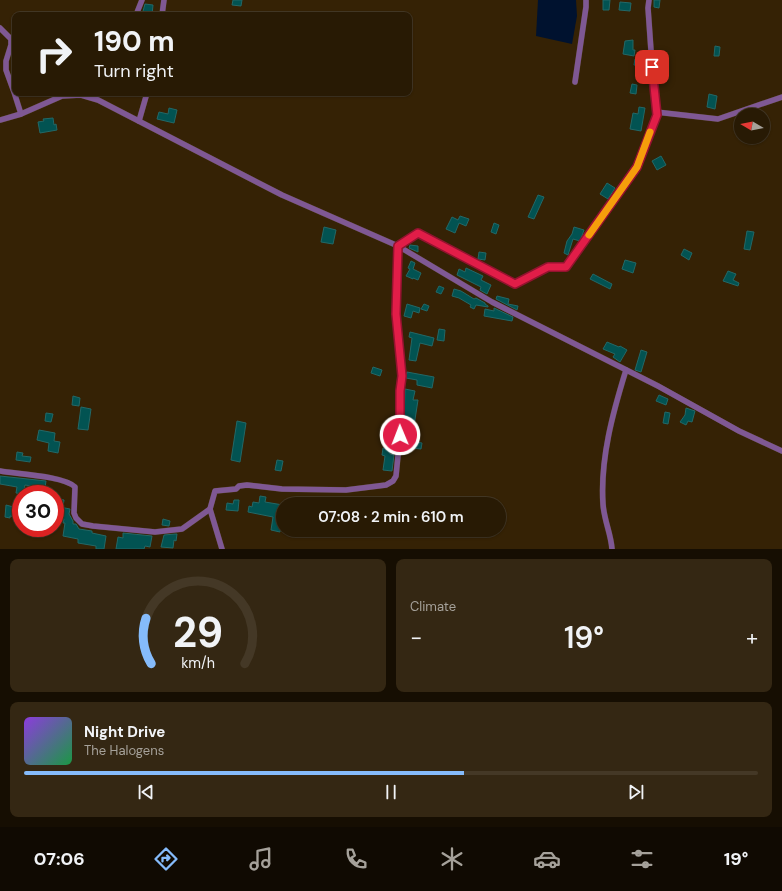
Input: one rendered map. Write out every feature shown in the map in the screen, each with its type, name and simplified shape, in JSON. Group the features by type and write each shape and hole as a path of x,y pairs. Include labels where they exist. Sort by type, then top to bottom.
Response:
{"street":[{"path":"137,12 142,0"},
{"path":"162,12 164,0"},
{"path":"575,82 586,0"},
{"path":"398,246 418,233 515,284 548,267 566,267 637,167 657,115 653,85 648,8 649,0"},
{"path":"0,28 11,38 11,45 6,62 6,70 12,86"},
{"path":"15,96 21,114"},
{"path":"0,120 21,114 62,96"},
{"path":"84,96 98,100 282,195 398,246 492,302 658,386 739,431 782,451"},
{"path":"139,121 146,96"},
{"path":"656,112 718,119 782,98"},
{"path":"222,549 210,509 215,492 236,489 239,486 247,485 282,489 346,490 386,485 395,478 398,466 400,391 402,376 396,314 398,246"},
{"path":"612,549 603,504 604,463 616,403 626,370"},
{"path":"0,471 60,479 72,484 74,487 74,513 76,518 82,524 93,526 155,532 182,529 210,509"}],"water":[{"path":"538,0 576,0 577,16 572,44 536,36"}],"building":[{"path":"233,0 242,0 241,6 232,5"},
{"path":"603,0 610,0 609,10 603,10"},
{"path":"654,0 660,0 659,8 654,7"},
{"path":"620,2 631,3 630,11 619,10"},
{"path":"145,4 153,5 152,12 143,12"},
{"path":"633,40 633,50 635,50 634,56 623,54 625,41"},
{"path":"715,46 720,47 719,56 714,56"},
{"path":"635,59 648,62 648,71 642,70 642,66 634,65"},
{"path":"632,84 637,85 636,94 630,93"},
{"path":"709,94 717,96 715,109 707,107"},
{"path":"639,107 645,108 641,131 630,129 633,113 638,114"},
{"path":"169,108 177,110 174,123 157,119 159,112 168,114"},
{"path":"53,118 54,125 56,124 57,130 40,133 38,122 44,121 43,119"},
{"path":"661,156 666,165 657,170 652,161"},
{"path":"607,183 615,188 608,199 600,194"},
{"path":"538,195 544,197 534,219 528,217"},
{"path":"460,216 469,219 466,226 459,223 455,233 446,229 452,217 458,220"},
{"path":"494,223 499,225 496,234 491,232"},
{"path":"324,227 336,230 333,244 321,242"},
{"path":"574,227 584,230 580,241 573,239 568,255 564,253 567,241 572,234"},
{"path":"747,231 754,232 750,250 744,249"},
{"path":"410,245 418,246 418,252 409,248"},
{"path":"684,249 692,253 689,260 681,255"},
{"path":"479,252 486,253 485,260 478,259"},
{"path":"625,260 636,263 633,273 622,269"},
{"path":"411,261 415,263 413,269 421,273 418,280 406,276 410,269 408,268"},
{"path":"466,268 483,276 481,280 491,285 487,294 480,290 481,287 457,275 459,269 465,272"},
{"path":"728,271 736,274 733,280 739,283 738,286 723,281"},
{"path":"593,274 612,284 610,289 590,279"},
{"path":"439,286 444,288 441,294 436,292"},
{"path":"454,289 461,291 474,299 476,298 485,303 488,307 476,305 474,309 470,307 471,305 452,296"},
{"path":"497,296 509,299 508,304 518,306 517,310 496,299"},
{"path":"407,304 420,308 419,313 413,311 411,318 404,316"},
{"path":"424,304 429,306 427,311 421,309"},
{"path":"494,308 513,317 512,321 484,316 485,309 494,311"},
{"path":"439,329 445,330 444,341 437,340"},
{"path":"410,332 434,338 432,346 420,343 416,361 409,360 412,338 409,337"},
{"path":"607,342 627,350 620,362 613,357 615,354 603,349"},
{"path":"641,350 647,352 641,372 635,370"},
{"path":"373,367 382,370 380,376 371,373"},
{"path":"407,372 434,377 432,388 417,385 417,380 406,378"},
{"path":"405,389 415,391 413,400 418,400 414,426 404,424"},
{"path":"659,395 668,399 666,405 656,401"},
{"path":"73,396 80,398 79,406 72,405"},
{"path":"81,407 91,409 88,430 78,429"},
{"path":"686,408 695,411 692,422 688,421 686,425 680,422 685,415"},
{"path":"665,412 670,413 668,424 663,423"},
{"path":"46,413 53,414 51,422 45,421"},
{"path":"237,421 246,423 240,462 231,460"},
{"path":"39,430 55,433 54,441 60,442 58,453 48,451 49,443 37,440"},
{"path":"396,435 395,443 391,444 390,436"},
{"path":"413,441 422,443 421,449 412,448"},
{"path":"383,448 390,449 390,454 394,455 392,471 383,470 385,456 382,455"},
{"path":"17,452 23,453 22,456 31,457 30,462 16,460"},
{"path":"277,460 283,461 281,471 275,470"},
{"path":"0,476 46,481 45,485 12,486 0,484"},
{"path":"260,496 266,497 265,502 276,504 276,531 271,530 273,517 248,512 249,506 252,507 253,502 259,503"},
{"path":"234,500 239,500 238,511 226,510 227,503 233,504"},
{"path":"6,505 12,507 12,516 10,516 10,518 5,517"},
{"path":"64,508 70,509 69,514 73,524 76,524 79,529 92,531 92,533 106,536 104,549 96,549 96,546 78,543 78,539 64,536"},
{"path":"163,519 170,521 169,526 162,525"},
{"path":"123,533 152,536 150,547 145,546 144,549 116,549 118,537 123,538"},
{"path":"177,534 176,541 174,540 173,548 161,547 164,535"}],"slow traffic":[{"path":"589,235 637,167 650,132"}],"route":[{"path":"400,435 400,391 402,376 396,314 398,246 418,233 515,284 548,267 566,267 637,167 657,115 652,67"}]}
